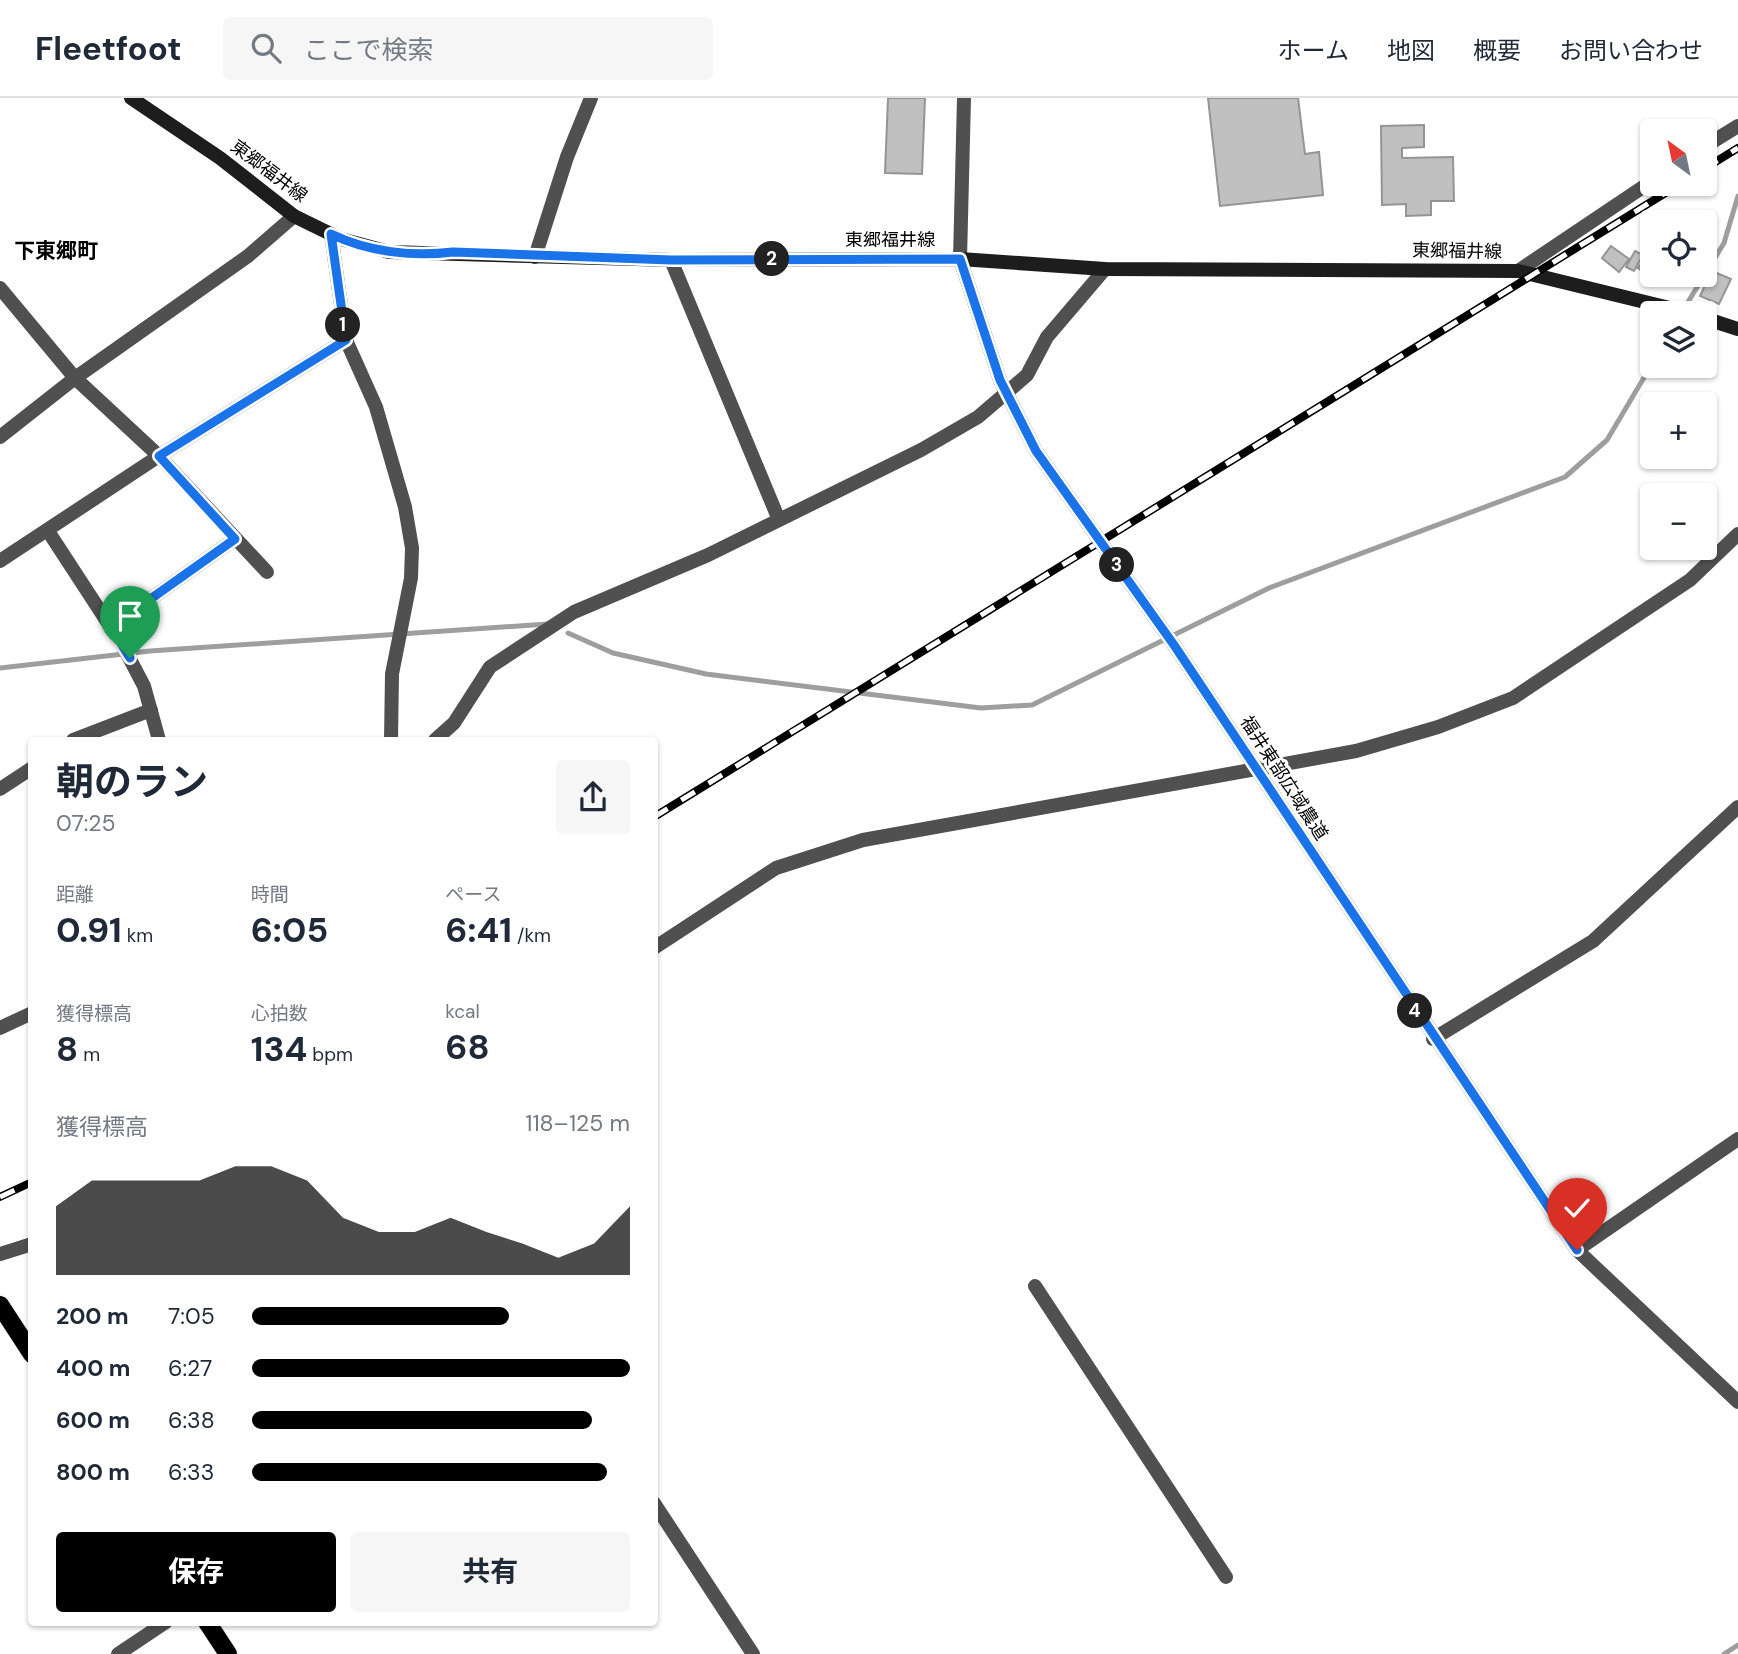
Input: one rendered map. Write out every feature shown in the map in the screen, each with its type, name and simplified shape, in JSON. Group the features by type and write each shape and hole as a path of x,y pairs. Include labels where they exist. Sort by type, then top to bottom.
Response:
{"main road":[{"name":"東郷福井線","path":"131,98 220,158 294,216 331,234 389,252 671,260 960,259 1104,269 1518,271 1641,301"},
{"path":"1717,322 1738,329"},
{"path":"0,1306 28,1348"},
{"path":"210,1626 228,1654"}],"street":[{"path":"535,257 567,157 591,98"},
{"name":"福井東部広域農道","path":"964,98 960,259 1000,380 1036,451 1174,645 1433,1039 1577,1250 1738,1402"},
{"path":"1717,139 1738,126"},
{"path":"1518,271 1640,189"},
{"path":"0,437 75,378 248,256 294,216"},
{"path":"331,234 346,340 376,407 405,507 412,548 411,578 392,674 391,737"},
{"path":"671,260 779,520"},
{"path":"438,737 454,723 490,667 527,640 574,612 708,555 921,450 978,417 1027,375 1046,337 1104,269"},
{"path":"0,288 75,378 159,456 267,572"},
{"path":"0,561 159,456 346,340"},
{"path":"48,531 126,652 144,686 158,737"},
{"path":"658,945 776,868 863,841 1356,751 1437,727 1513,698 1690,580 1738,534"},
{"path":"111,627 235,539"},
{"path":"81,737 151,710"},
{"path":"0,789 28,771"},
{"path":"1433,1039 1593,941 1738,807"},
{"path":"0,1028 28,1015"},
{"path":"1577,1250 1738,1139"},
{"path":"0,1254 28,1245"},
{"path":"1035,1286 1226,1577"},
{"path":"658,1509 753,1654"},
{"path":"118,1654 160,1626"}],"building":[{"path":"888,98 925,98 922,174 885,173"},
{"path":"1208,98 1298,98 1305,154 1319,152 1323,195 1220,206"},
{"path":"1424,125 1424,147 1402,148 1402,158 1453,157 1454,201 1431,201 1431,215 1406,216 1406,204 1382,205 1381,126"},
{"path":"1611,246 1629,259 1619,272 1602,258"},
{"path":"1635,251 1640,254 1640,260 1634,271 1626,267"},
{"path":"1717,273 1731,279 1719,304 1700,296 1704,287 1717,287"}],"waterway":[{"path":"1689,301 1724,243 1738,196"},
{"path":"568,633 613,653 706,674 981,708 1032,705 1269,588 1565,477 1607,440 1644,378"},
{"path":"0,668 150,651 548,624"},
{"path":"1724,1654 1738,1645"}],"railway":[{"path":"1717,161 1738,148"},
{"path":"658,815 1661,196"},
{"path":"0,1197 28,1184"}],"district":[{"name":"下東郷町","path":"56,251"}],"route":[{"path":"130,658 111,627 235,539 159,456 346,340 334,271 331,234 389,252 434,254 453,252 671,260 960,259 1000,380 1036,451 1174,645 1433,1039 1577,1250"}]}
